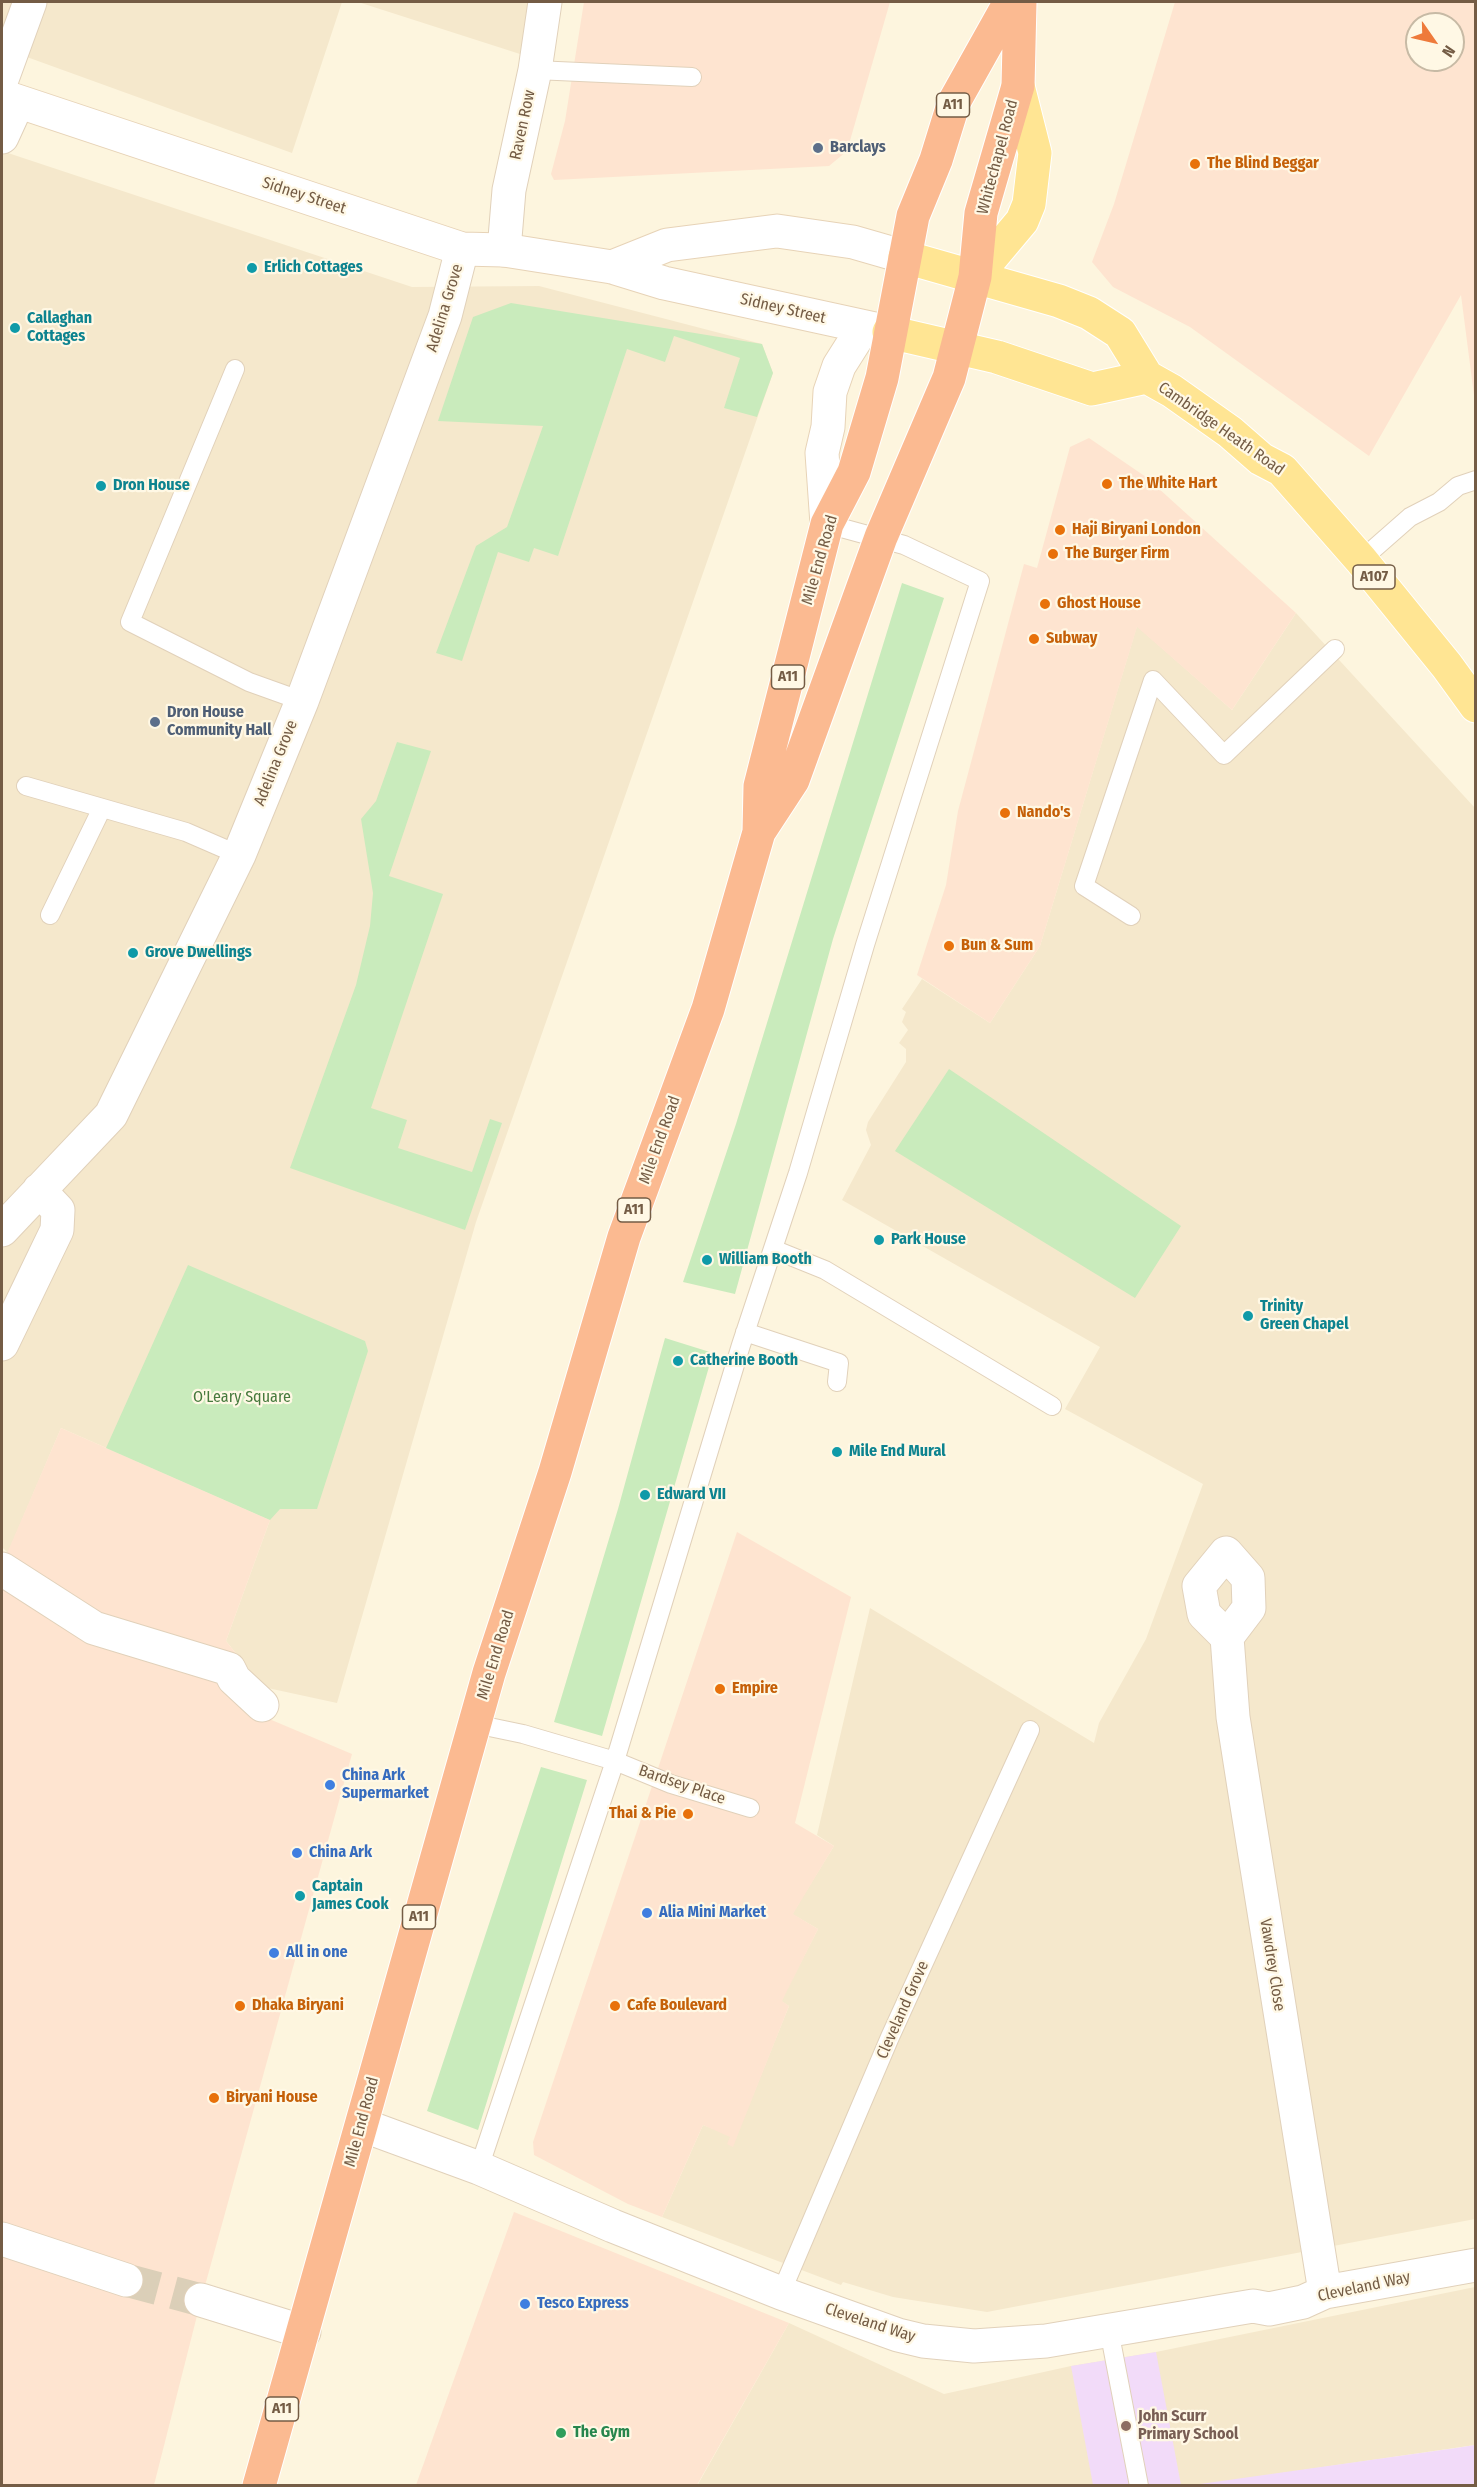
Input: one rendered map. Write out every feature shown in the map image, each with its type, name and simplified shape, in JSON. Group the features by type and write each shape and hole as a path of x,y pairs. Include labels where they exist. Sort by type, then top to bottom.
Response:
{"highway":[{"name":"A11","path":"904,257 913,216 936,160 954,102 1010,2"},
{"name":"Whitechapel Road","path":"956,346 975,278 981,213 1018,86 1020,2"},
{"name":"Mile End Road","path":"259,2486 475,1724 555,1472 624,1237 708,1009 759,832 760,786 827,524 854,472 882,378 876,330 904,257"},
{"name":"Mile End Road","path":"759,832 793,780 881,537 949,378 956,346"}],"main road":[{"name":"Cambridge Heath Road","path":"904,257 1032,292 1089,313 1120,333 1147,377 1172,391 1230,432 1261,459 1282,470 1361,560 1476,706"},
{"name":"Sidney Street","path":"876,330 956,346"},
{"name":"Cambridge Heath Road","path":"956,346 1039,369 1092,389 1147,377"}],"street":[{"path":"2,137 7,92 30,2"},
{"name":"Raven Row","path":"504,250 508,190 535,70 545,2"},
{"name":"Sidney Street","path":"7,92 462,249 504,250 612,267 664,283 876,330"},
{"path":"612,267 667,245 777,231 853,242 904,257"},
{"name":"Adelina Grove","path":"2,1230 111,1115 239,855 302,701 446,316 462,249"},
{"name":"A11","path":"827,524 822,453 828,427 830,393 839,366 876,330"},
{"path":"2,1344 57,1230 58,1210 39,1190"},
{"path":"2,1569 94,1628 229,1669 234,1679 262,1705"},
{"name":"Vawdrey Close","path":"1227,1637 1233,1717 1325,2292"},
{"name":"Cleveland Way","path":"362,2125 479,2168 781,2293 898,2335 924,2341 974,2346 1009,2346 1254,2306 1269,2309 1303,2302 1325,2292 1476,2265"},
{"path":"2,2239 126,2280"},
{"path":"201,2300 304,2332"}],"lane":[{"path":"535,70 692,77"},
{"path":"235,369 130,622 249,681 302,701"},
{"path":"1361,560 1410,517 1439,502 1458,486 1476,480"},
{"path":"479,2168 615,1761 745,1332 773,1249 980,581 881,537 827,524"},
{"path":"1131,916 1084,886 1153,680 1224,755 1335,649"},
{"path":"26,786 186,832 239,855"},
{"path":"50,915 102,808"},
{"path":"773,1249 825,1270 1052,1406"},
{"path":"745,1332 839,1363 837,1382"},
{"name":"Bardsey Place","path":"475,1724 523,1734 615,1761 671,1784 750,1808"},
{"name":"Cleveland Grove","path":"781,2293 890,2037 1030,1730"},
{"path":"1109,2330 1139,2486"}],"shaded area":[{"path":"2,2 342,2 292,153 2,48"},
{"path":"358,2 529,2 520,54"},
{"path":"584,2 890,2 847,151 829,166 554,180 551,174 565,121"},
{"path":"1175,2 1475,2 1475,403 1461,295 1369,456 1190,327 1113,287 1092,262 1114,204"},
{"path":"2,151 412,287 539,286 762,344 773,373 476,1222 337,1703 263,1687 226,1641 270,1520 61,1428 8,1553 2,1547"},
{"path":"1089,438 1146,477 1296,613 1232,710 1137,627 1040,946 990,1023 917,975 946,885 958,811 1024,564 1037,568 1070,447"},
{"path":"1296,613 1475,808 1475,2219 987,2312 893,2297 843,2282 841,2285 662,2217 703,2125 736,2137 789,2006 781,2001 818,1929 792,1914 834,1846 817,1835 870,1608 1094,1743 1099,1723 1146,1639 1203,1484 1065,1409 1100,1347 842,1200 871,1145 866,1130 868,1122 906,1062 906,1049 899,1043 908,1030 902,1022 906,1012 902,1009 922,979 990,1023 1040,946 1137,626 1232,710"},
{"path":"61,1428 270,1520 226,1641 263,1687 255,1713 352,1754 201,2300 154,2485 2,2486 2,1565"},
{"path":"737,1532 851,1597 795,1823 834,1846 793,1914 818,1929 782,2001 789,2006 733,2147 727,2144 730,2137 703,2125 662,2217 628,2204 534,2155 533,2142"},
{"path":"514,2212 789,2323 697,2485 416,2485"},
{"path":"1475,2287 1475,2445 1193,2486 697,2486 789,2323 944,2394 1071,2366 1156,2352"},
{"name":"John Scurr Primary School","path":"1156,2352 1181,2485 1093,2485 1071,2366"},
{"name":"John Scurr Primary School","path":"1475,2445 1475,2485 1193,2485 1456,2448"}],"green space":[{"path":"511,303 762,344 773,373 757,417 724,408 740,358 674,336 665,362 627,349 558,556 534,548 529,562 498,552 462,661 436,653 476,546 507,527 543,426 438,421 473,317"},
{"path":"902,583 944,598 833,939 735,1294 683,1282 736,1124"},
{"path":"397,742 431,751 389,876 443,894 371,1108 407,1120 398,1148 472,1172 490,1119 502,1123 465,1230 290,1168 356,985 370,926 373,893 361,819 376,801"},
{"path":"949,1069 1181,1226 1135,1298 895,1151"},
{"name":"O'Leary Square","path":"188,1265 365,1341 368,1351 317,1509 280,1509 270,1520 106,1448"},
{"path":"665,1338 713,1353 602,1736 554,1722 618,1509"},
{"path":"541,1767 587,1780 478,2130 427,2111"}],"tunnel":[{"path":"126,2280 201,2300"}],"place":[{"name":"Barclays","path":"818,148"},
{"name":"The Blind Beggar","path":"1195,164"},
{"name":"Erlich Cottages","path":"252,268"},
{"name":"Callaghan Cottages","path":"15,328"},
{"name":"The White Hart","path":"1107,484"},
{"name":"Dron House","path":"101,486"},
{"name":"Haji Biryani London","path":"1060,530"},
{"name":"The Burger Firm","path":"1053,554"},
{"name":"Ghost House","path":"1045,604"},
{"name":"Subway","path":"1034,639"},
{"name":"Dron House Community Hall","path":"155,722"},
{"name":"Nando's","path":"1005,813"},
{"name":"Bun & Sum","path":"949,946"},
{"name":"Grove Dwellings","path":"133,953"},
{"name":"Park House","path":"879,1240"},
{"name":"William Booth","path":"707,1260"},
{"name":"Trinity Green Chapel","path":"1248,1316"},
{"name":"Catherine Booth","path":"678,1361"},
{"name":"Mile End Mural","path":"837,1452"},
{"name":"Edward VII","path":"645,1495"},
{"name":"Empire","path":"720,1689"},
{"name":"China Ark Supermarket","path":"330,1785"},
{"name":"Thai & Pie","path":"688,1814"},
{"name":"China Ark","path":"297,1853"},
{"name":"Captain James Cook","path":"300,1896"},
{"name":"Alia Mini Market","path":"647,1913"},
{"name":"All in one","path":"274,1953"},
{"name":"Dhaka Biryani","path":"240,2006"},
{"name":"Cafe Boulevard","path":"615,2006"},
{"name":"Biryani House","path":"214,2098"},
{"name":"Tesco Express","path":"525,2304"},
{"name":"John Scurr Primary School","path":"1126,2426"},
{"name":"The Gym","path":"561,2433"}]}
